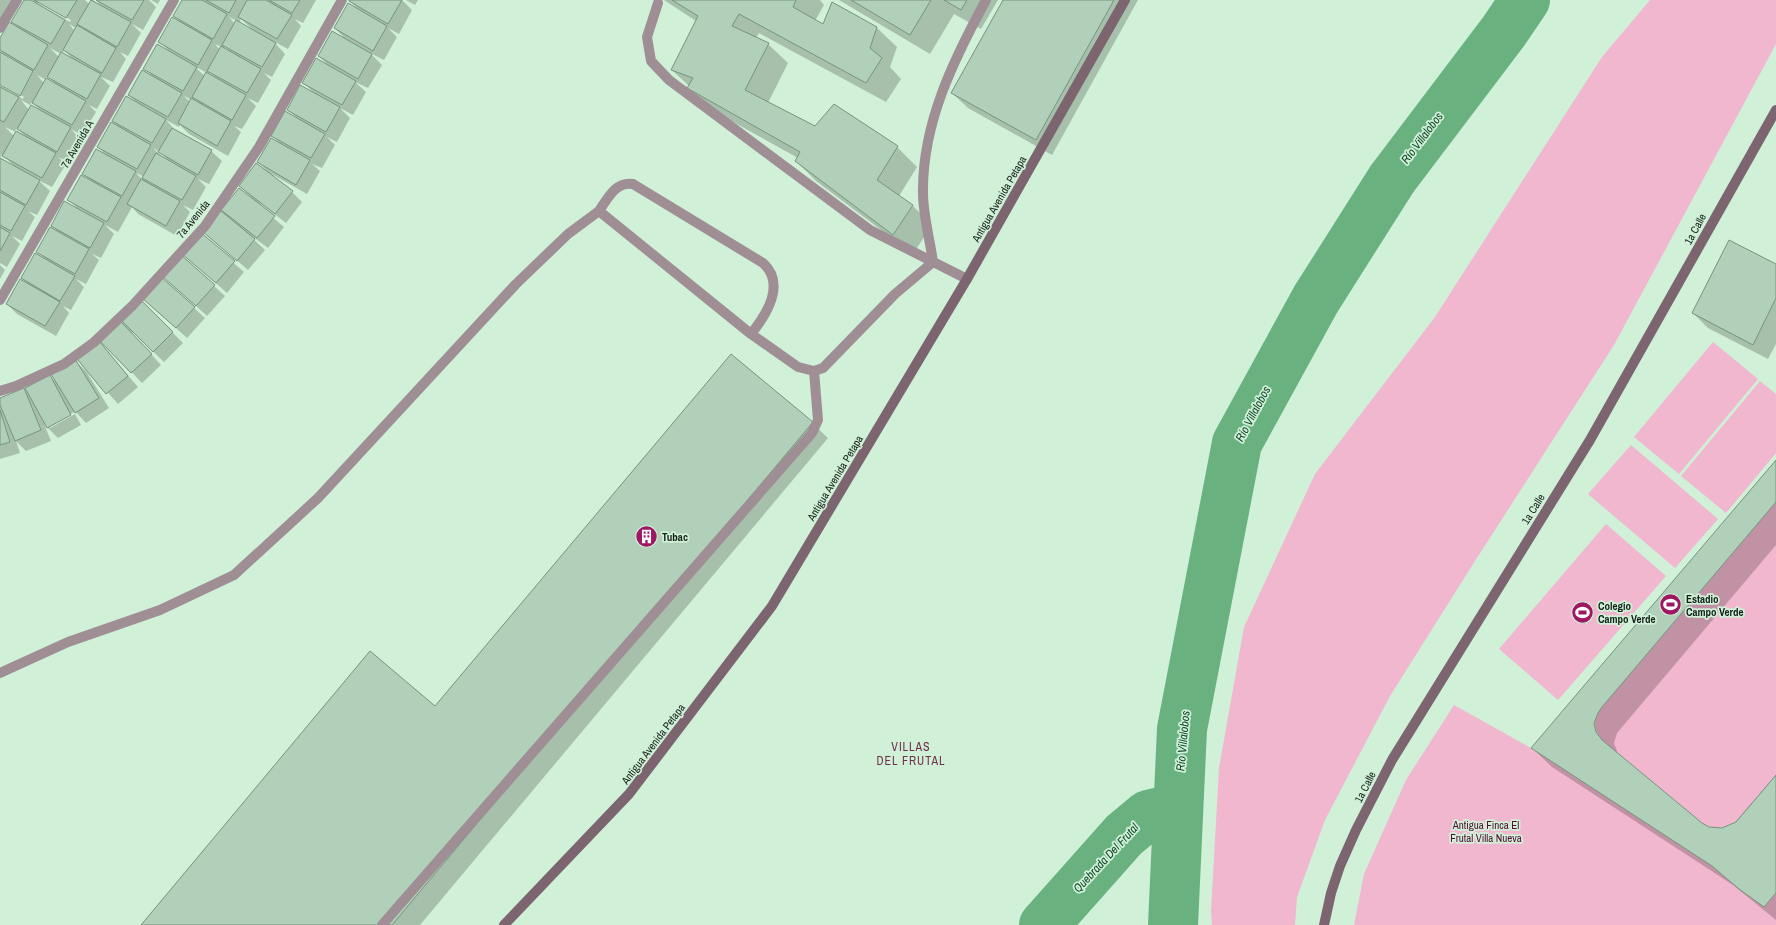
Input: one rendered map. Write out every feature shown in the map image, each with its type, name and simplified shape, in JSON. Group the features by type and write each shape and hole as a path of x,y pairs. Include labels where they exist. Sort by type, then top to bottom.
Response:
{"main road":[{"name":"Antigua Avenida Petapa","path":"504,925 629,794 772,606 967,279 1125,0"},
{"name":"1a Calle","path":"1324,925 1331,893 1340,866 1356,830 1392,760 1590,440 1776,110"}],"street":[{"path":"0,28 17,0"},
{"name":"7a Avenida A","path":"0,300 174,0"},
{"name":"7a Avenida","path":"0,392 64,364 93,343 133,305 205,226 259,148 342,0"},
{"path":"933,262 923,194 927,143 948,76 986,0"},
{"path":"658,3 647,37 651,61 669,80 870,230 967,279"},
{"path":"0,673 68,642 160,610 234,575 318,498 516,284 568,234 599,211 618,186 627,183 633,184 763,263 770,269 774,280 771,301 763,319 751,334"},
{"path":"599,211 751,334 798,367 814,371 823,368 895,294 933,262"},
{"path":"382,925 812,434 818,420 814,371"}],"green space":[{"path":"1650,0 1776,0 1776,44 1614,345 1390,696 1325,820 1297,897 1295,925 1212,925 1211,911 1219,768 1244,627 1315,474 1435,317 1602,57"},
{"path":"1713,342 1758,379 1679,474 1634,437"},
{"path":"1760,381 1776,394 1776,453 1726,513 1681,476"},
{"path":"1631,445 1718,519 1675,568 1588,494"},
{"path":"1776,502 1776,775 1736,822 1732,825 1717,828 1702,823 1602,740 1595,724 1599,711 1602,707"},
{"name":"Colegio Campo Verde","path":"1606,524 1666,576 1558,700 1499,649"},
{"name":"Antigua Finca El Frutal Villa Nueva","path":"1454,705 1531,748 1712,866 1739,889 1764,907 1776,893 1776,925 1354,925 1364,874 1406,780"}],"building":[{"path":"24,0 31,0 65,20 51,44 11,22"},
{"path":"34,0 77,0 66,18"},
{"path":"91,0 131,22 117,47 77,24"},
{"path":"96,0 144,0 132,20"},
{"path":"182,0 202,0 227,14 213,39 173,16"},
{"path":"206,0 236,0 229,13"},
{"path":"247,0 266,0 292,15 277,39 238,17"},
{"path":"269,0 300,0 292,13"},
{"path":"349,0 402,0 388,24"},
{"path":"672,0 796,0 793,7 823,24 832,2 877,27 870,48 882,58 866,83 739,14 732,26 769,43 745,90 815,126 834,104 898,146 877,180 913,205 893,235 795,161 800,152 687,88 693,78 671,70 698,16"},
{"path":"851,0 931,0 910,35"},
{"path":"944,0 967,0 961,10"},
{"path":"1003,0 1114,0 1036,140 951,93"},
{"path":"348,3 387,26 373,51 334,28"},
{"path":"172,17 212,40 198,65 158,42"},
{"path":"236,20 276,43 262,67 222,45"},
{"path":"9,22 48,45 34,70 0,50 0,38"},
{"path":"77,25 116,48 102,73 63,50"},
{"path":"332,31 372,54 358,79 318,56"},
{"path":"157,44 197,67 183,91 143,69"},
{"path":"221,46 261,69 247,93 207,71"},
{"path":"0,52 33,71 20,96 0,85"},
{"path":"61,52 101,74 87,99 47,77"},
{"path":"316,58 356,81 342,105 302,83"},
{"path":"142,70 182,93 168,117 128,95"},
{"path":"206,72 246,95 232,120 192,97"},
{"path":"46,78 86,101 72,125 32,103"},
{"path":"300,85 340,107 326,132 287,110"},
{"path":"0,87 19,97 4,122 0,120"},
{"path":"126,96 166,119 152,143 112,121"},
{"path":"191,98 231,121 217,146 178,123"},
{"path":"31,105 71,127 57,152 17,129"},
{"path":"285,111 325,134 311,158 271,136"},
{"path":"111,122 151,145 137,169 97,147"},
{"path":"172,128 212,150 198,175 158,152"},
{"path":"16,131 56,153 42,178 2,156"},
{"path":"271,138 310,160 296,185 257,162"},
{"path":"96,149 136,171 122,196 82,174"},
{"path":"156,153 196,176 182,200 142,178"},
{"path":"0,158 40,180 26,205 0,190"},
{"path":"256,163 293,191 275,214 239,186"},
{"path":"81,175 121,197 107,222 67,200"},
{"path":"141,179 180,201 166,226 127,204"},
{"path":"239,188 275,216 257,238 221,210"},
{"path":"0,192 25,206 11,231 0,225"},
{"path":"64,201 104,223 90,248 51,226"},
{"path":"220,210 255,239 237,261 202,231"},
{"path":"0,227 10,233 0,251"},
{"path":"50,227 89,249 75,274 36,252"},
{"path":"200,232 235,261 216,283 182,254"},
{"path":"1729,240 1776,264 1776,298 1753,345 1692,313"},
{"path":"35,253 75,276 60,301 21,278"},
{"path":"181,255 215,285 196,306 162,276"},
{"path":"161,277 195,307 176,328 142,298"},
{"path":"20,279 60,302 45,326 6,304"},
{"path":"141,300 173,332 153,352 121,320"},
{"path":"120,321 152,354 131,373 99,340"},
{"path":"99,341 128,376 106,394 77,359"},
{"name":"Tubac","path":"731,354 813,422 392,925 141,925 370,651 435,706"},
{"path":"75,359 99,398 75,413 51,374"},
{"path":"50,375 71,415 47,428 25,388"},
{"path":"24,388 41,430 15,441 0,405 0,398"},
{"path":"0,410 10,442 0,445"},
{"name":"Estadio Campo Verde","path":"1776,460 1776,502 1602,707 1594,723 1596,732 1602,740 1702,823 1709,827 1722,828 1736,822 1776,775 1776,893 1764,907 1739,889 1712,866 1531,748"}],"waterway":[{"name":"Río Villalobos","path":"1173,925 1182,729 1237,443 1316,299 1392,179 1504,31 1525,0"},
{"name":"Quebrada Del Frutal","path":"1044,925 1124,835 1148,815 1177,808"}],"place":[{"name":"Tubac","path":"647,537"},
{"name":"Estadio Campo Verde","path":"1671,605"},
{"name":"Colegio Campo Verde","path":"1582,612"}],"district":[{"name":"VILLAS DEL FRUTAL","path":"911,754"}]}
